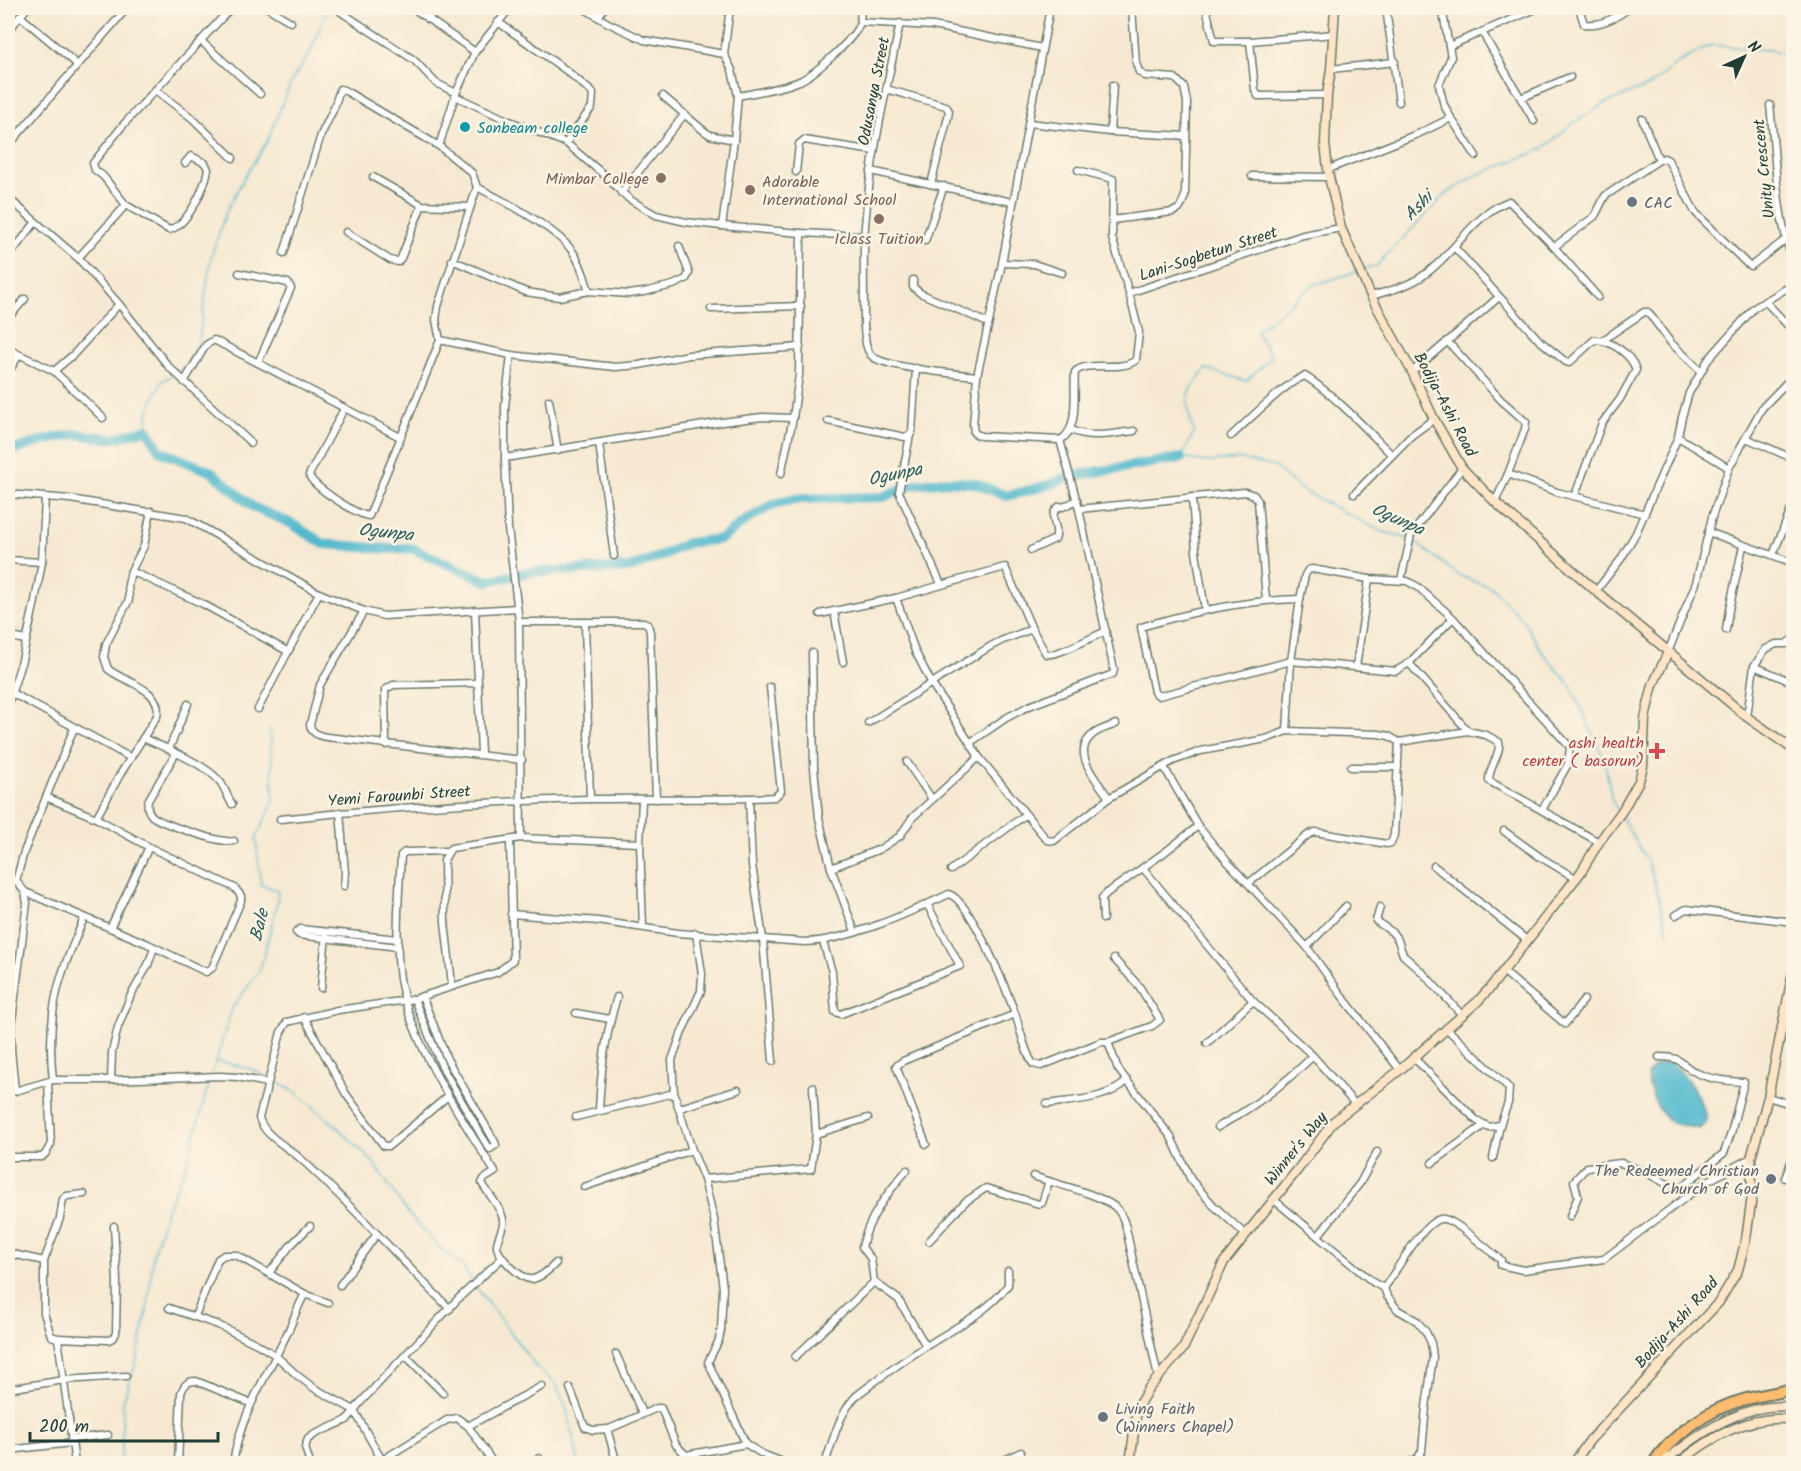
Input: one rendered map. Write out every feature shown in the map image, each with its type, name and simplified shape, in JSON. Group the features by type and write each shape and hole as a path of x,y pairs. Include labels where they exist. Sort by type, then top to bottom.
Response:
{"highway":[{"path":"1653,1464 1660,1451 1682,1432 1718,1410 1741,1400 1794,1389"}],"street":[{"path":"8,31 27,8"},
{"path":"8,146 127,8"},
{"path":"185,163 193,156 205,163 208,170 196,201 182,224 169,230 126,205 103,176 95,170 93,163 124,124 231,8"},
{"path":"268,8 291,22"},
{"path":"413,8 475,52"},
{"path":"428,18 436,8"},
{"path":"439,146 455,95 475,52 510,8"},
{"path":"583,8 644,40 724,54"},
{"path":"598,17 604,8"},
{"path":"722,226 738,96 732,70 724,54 730,8"},
{"path":"738,96 797,82 806,77 858,28 861,8"},
{"path":"1050,8 1002,264 977,376 973,425 975,433 981,436 1060,440 1071,430 1094,435 1134,431"},
{"path":"1112,220 1173,212 1180,208 1185,196 1187,102 1184,87 1175,78 1145,76 1139,72 1136,63 1132,8"},
{"path":"1206,8 1214,41 1250,41 1334,34"},
{"name":"Bodija-Ashi Road","path":"1335,8 1324,144 1341,228 1371,296 1462,468 1495,502 1596,591 1747,717 1794,750"},
{"path":"1386,8 1399,102"},
{"path":"1442,8 1451,57 1439,85 1444,105 1476,156"},
{"path":"1513,8 1517,16"},
{"path":"1449,46 1538,8"},
{"path":"1579,8 1584,24 1594,25 1612,19 1629,8"},
{"path":"342,12 414,60 436,83 455,95 507,120 566,143 621,192 639,206 656,215 686,222 722,226 864,236"},
{"path":"20,16 78,64"},
{"path":"498,22 567,71 593,93 592,107 566,143"},
{"path":"860,22 933,26 1042,48"},
{"name":"Odusanya Street","path":"900,24 874,152 864,236 864,325 868,350 873,357 880,360 916,368 977,376"},
{"path":"1482,32 1534,121"},
{"path":"201,41 260,94"},
{"path":"1250,41 1254,90 1258,96 1327,95"},
{"path":"1331,69 1395,62"},
{"path":"1521,98 1570,77"},
{"path":"1110,132 1113,84"},
{"path":"284,253 321,135 340,89 439,146 472,173 477,186 511,204 563,242 573,251 578,260 589,291"},
{"path":"886,89 946,106 949,111 931,184"},
{"path":"155,90 192,118 233,158"},
{"path":"663,96 710,135 734,140"},
{"name":"Unity Crescent","path":"1770,105 1776,179 1785,240 1794,264"},
{"path":"621,192 684,115"},
{"path":"1252,176 1329,173 1451,118"},
{"path":"1642,119 1659,160"},
{"path":"1029,123 1110,132 1186,136"},
{"path":"796,172 799,144 804,140 874,152"},
{"path":"1554,247 1595,216 1605,196 1664,158 1668,160 1695,212 1748,265 1752,266 1785,240"},
{"path":"1078,170 1113,179 1112,238 1129,293"},
{"path":"871,171 1012,202"},
{"path":"373,177 422,206 469,207"},
{"path":"344,409 309,475 314,484 363,516 370,515 440,340 436,320 438,306 477,186"},
{"path":"925,241 944,186"},
{"path":"8,198 78,258 119,304 169,367 251,443"},
{"path":"1371,296 1409,284 1424,275 1455,248 1477,221 1509,201 1598,297"},
{"path":"78,258 126,205"},
{"path":"346,232 390,260 398,262 422,206"},
{"path":"8,257 35,223"},
{"name":"Lani-Sogbetun Street","path":"1071,430 1075,372 1082,367 1127,365 1136,360 1139,332 1129,293 1303,235 1341,228"},
{"path":"781,474 793,418 800,347 801,233"},
{"path":"452,260 535,294 560,297 589,291 629,294 684,281 689,273 680,246"},
{"path":"1455,248 1539,340 1566,362 1569,363 1594,340 1604,340 1633,359 1636,370 1620,399 1599,429 1575,495"},
{"path":"1002,264 1034,264 1062,273"},
{"path":"239,273 288,283 291,288 258,363"},
{"path":"913,280 913,287 920,293 988,323"},
{"path":"1596,591 1621,559 1645,514 1678,437 1686,404 1701,371 1745,316 1794,284"},
{"path":"1412,372 1499,297"},
{"path":"8,318 25,299"},
{"path":"1765,301 1794,332"},
{"path":"54,371 73,355 119,304"},
{"path":"711,309 801,306"},
{"path":"1604,340 1644,312 1648,312 1671,343 1701,371"},
{"path":"440,340 511,356 629,367 689,355 800,347"},
{"path":"182,380 206,345 210,341 220,342 400,438"},
{"path":"1447,341 1501,400 1526,422 1508,474 1495,502"},
{"path":"8,349 54,371 103,418"},
{"path":"8,374 19,355"},
{"path":"511,356 505,406 505,459 512,575 519,622 521,838"},
{"path":"916,368 912,432 900,489 941,584"},
{"path":"1668,652 1696,583 1708,532 1729,468 1762,408 1794,375"},
{"path":"1231,436 1298,378 1305,376 1392,455"},
{"path":"549,400 558,451"},
{"path":"505,459 722,422 762,417 793,418"},
{"path":"1354,494 1412,435 1434,418"},
{"path":"828,422 905,437 910,435"},
{"path":"1678,437 1729,468"},
{"path":"1746,438 1794,459"},
{"path":"971,742 1006,718 1029,706 1113,674 1106,631 1077,500 1060,440"},
{"path":"599,443 614,556"},
{"path":"1401,580 1410,538 1462,468"},
{"path":"1508,474 1557,492 1645,514"},
{"path":"1079,509 1245,492 1257,498 1266,600"},
{"path":"8,494 151,511 194,521 319,593 364,611 384,616 517,608"},
{"path":"8,704 22,660 42,562 45,497"},
{"path":"1192,497 1196,552 1205,610"},
{"path":"1031,550 1055,539 1057,532 1054,512 1060,506 1063,507 1077,500"},
{"path":"1773,555 1794,502"},
{"path":"96,818 159,710 155,700 143,689 108,669 104,657 106,644 129,600 128,585 131,572 144,546 151,511"},
{"path":"1708,532 1794,563"},
{"path":"1726,630 1743,546"},
{"path":"8,560 42,562"},
{"path":"820,614 896,598 1005,567 1032,629 1046,654 1051,656 1106,631"},
{"path":"1287,731 1291,661 1300,599 1305,574 1308,570 1369,579 1407,581 1418,587 1453,618 1570,747 1568,764 1542,810"},
{"path":"131,572 203,604 287,651"},
{"path":"1356,667 1369,579"},
{"path":"258,709 319,593"},
{"path":"896,598 915,651 932,684 979,757 1047,840 1054,841 1109,798 1180,758 1201,751 1266,739 1287,731 1379,734 1389,736 1399,742 1468,731 1486,735 1499,742 1500,748 1489,775 1489,781 1599,842"},
{"path":"1300,599 1266,600 1205,610 1141,627 1153,687 1157,694 1159,696 1291,661 1396,671 1409,663 1453,618"},
{"path":"475,610 481,754"},
{"path":"364,611 320,685 310,725 311,731 315,734 386,745 522,760"},
{"path":"834,611 843,662"},
{"path":"519,622 644,622 648,625 656,799"},
{"path":"585,623 590,799"},
{"path":"868,723 1003,640 1032,629"},
{"path":"8,636 25,640"},
{"path":"1747,717 1754,666 1766,649 1776,644 1786,644 1794,638"},
{"name":"Winner's Way","path":"1130,1464 1136,1416 1141,1401 1158,1377 1184,1349 1224,1262 1327,1129 1355,1104 1400,1070 1490,988 1577,879 1599,842 1622,811 1641,774 1648,705 1653,685 1668,652"},
{"path":"812,653 816,795 819,818 831,867 855,932"},
{"path":"1409,663 1468,731"},
{"path":"1754,666 1794,682"},
{"path":"386,745 387,687 477,683"},
{"name":"Yemi Farounbi Street","path":"280,819 340,812 521,802 775,796 781,791 770,687"},
{"path":"12,693 131,758"},
{"path":"169,749 188,704"},
{"path":"1109,798 1091,771 1083,753 1085,744 1092,736 1116,724"},
{"path":"16,881 24,852 74,728"},
{"path":"143,738 169,749 211,773 222,784 232,804"},
{"path":"1249,883 1308,835 1315,832 1391,843 1394,836 1399,742"},
{"path":"176,753 149,799 148,810 157,819 221,842 234,841"},
{"path":"831,867 880,849 900,836 912,818 979,757"},
{"path":"907,762 932,799"},
{"path":"1164,767 1198,825 1226,860 1307,947 1400,1070"},
{"path":"1351,767 1398,767"},
{"path":"8,879 16,881 25,892 206,972 210,970 241,896 235,888 148,847 96,818 46,796"},
{"path":"749,798 752,865 763,939 773,1062"},
{"path":"642,800 640,843 643,927"},
{"path":"340,812 344,886"},
{"path":"951,870 1025,815"},
{"path":"1103,920 1102,898 1124,879 1143,868 1198,825"},
{"path":"1504,831 1540,857 1577,879"},
{"path":"556,1263 533,1280 527,1279 502,1258 497,1246 504,1221 482,1183 495,1172 448,1096 429,1060 405,1001 400,977 398,943 401,855 405,852 448,851 455,847 521,838 640,843"},
{"path":"450,1309 300,1158 262,1126 259,1118 281,1032 287,1022 338,1010 414,999 498,972 513,960 510,840"},
{"path":"110,928 148,847"},
{"path":"448,851 444,860 444,922 452,985"},
{"path":"1434,866 1528,941"},
{"path":"1143,868 1253,1001 1313,1056 1355,1104"},
{"path":"15,1090 11,1050 11,1000 26,927 25,892"},
{"path":"511,914 569,918 696,933 823,942 855,932 948,894 959,900 985,943 1015,1014 1030,1059 1036,1066 1152,1026 1160,1020 1139,986 1114,959"},
{"path":"823,942 832,972 835,1012 841,1014 960,966 927,904"},
{"path":"1307,947 1346,906"},
{"path":"1380,907 1376,921 1392,932 1398,940 1403,955 1462,1015"},
{"path":"1676,915 1686,909 1794,922"},
{"path":"8,1157 42,1157 51,1144 52,1034 57,994 84,918"},
{"path":"696,933 702,991 682,1032 672,1060 674,1093 704,1179 714,1219 723,1288 722,1330 708,1362 746,1444 762,1454 788,1464"},
{"path":"321,988 326,935 398,943"},
{"path":"111,1080 112,1052 118,1027 130,996 142,978 154,948"},
{"name":"Bodija-Ashi Road","path":"1573,1464 1584,1446 1719,1302 1738,1270 1752,1196 1751,1158 1768,1097 1794,967"},
{"path":"1503,971 1565,1024 1584,1000"},
{"path":"414,999 443,1069 484,1140 492,1149 496,1145 495,1142 447,1059 422,996"},
{"path":"599,1110 600,1074 607,1029 617,997"},
{"path":"1208,1043 1253,1001"},
{"path":"576,1013 610,1019"},
{"path":"926,1144 897,1074 896,1066 1015,1014"},
{"path":"304,1017 346,1094 384,1146 389,1146 448,1096"},
{"path":"1446,1028 1509,1088 1508,1103 1500,1125 1493,1158"},
{"path":"1108,1042 1114,1062 1171,1137 1191,1180 1214,1206 1246,1235"},
{"path":"1218,1127 1245,1112 1283,1085 1313,1056"},
{"path":"1413,1057 1476,1120 1489,1127 1500,1125"},
{"path":"1570,1216 1578,1196 1574,1181 1587,1167 1622,1163 1667,1184 1683,1186 1724,1153 1744,1082 1720,1080 1697,1073 1676,1057 1659,1057"},
{"path":"8,1093 51,1081 220,1076 268,1079"},
{"path":"1047,1104 1098,1095 1121,1086 1127,1081"},
{"path":"704,1179 811,1169 816,1134 813,1087"},
{"path":"680,1108 738,1090"},
{"path":"576,1117 674,1093"},
{"path":"1768,1097 1794,1105"},
{"path":"816,1134 868,1118"},
{"path":"1432,1163 1484,1125"},
{"path":"584,1186 692,1150"},
{"path":"1318,1236 1356,1188 1377,1152"},
{"path":"1785,1178 1794,1155"},
{"path":"1384,1288 1426,1228 1440,1219 1446,1219 1472,1238 1501,1260 1501,1265 1523,1270 1604,1259 1706,1182 1751,1158"},
{"path":"907,1170 886,1194 864,1235 862,1247 871,1259 874,1282 898,1299 926,1346"},
{"path":"1033,1176 1103,1200 1121,1213 1158,1377"},
{"path":"929,1241 965,1202 986,1188 1039,1204 1049,1181"},
{"path":"84,1194 67,1196 63,1199 60,1218 44,1261 44,1313 51,1336 109,1340 114,1337 117,1280 114,1226"},
{"path":"1273,1199 1374,1283 1384,1288 1398,1310 1417,1321 1426,1332 1431,1343 1433,1357 1422,1451 1417,1459 1405,1464"},
{"path":"269,1274 291,1245 310,1226"},
{"path":"340,1285 376,1235"},
{"path":"8,1253 44,1261"},
{"path":"195,1316 218,1259 224,1255 236,1255 305,1294 328,1303"},
{"path":"310,1464 305,1447 308,1439 346,1420 476,1281 502,1258"},
{"path":"825,1464 847,1406 866,1388 994,1302 1008,1286 1008,1271"},
{"path":"795,1357 874,1282"},
{"path":"233,1464 235,1448 250,1403 305,1294"},
{"path":"169,1308 218,1325 275,1355 314,1388 354,1410 383,1462 447,1420 457,1418 468,1426 494,1464"},
{"path":"58,1338 75,1464"},
{"path":"616,1354 642,1413"},
{"path":"406,1356 443,1393"},
{"path":"8,1389 64,1380 126,1376"},
{"path":"178,1464 181,1393 184,1385 190,1381 196,1381 250,1403"},
{"path":"468,1426 542,1386"},
{"path":"570,1388 585,1427 593,1430 609,1429 642,1413 661,1408 676,1445 686,1455 746,1444"},
{"path":"1660,1464 1704,1431 1736,1415 1757,1408 1794,1407"},
{"path":"1678,1464 1718,1436 1737,1426 1782,1418 1794,1420"},
{"path":"609,1429 617,1464"},
{"path":"8,1450 108,1435"},
{"path":"996,1464 1021,1452"}],"water":[{"path":"1670,1062 1688,1081 1702,1106 1707,1122 1699,1129 1671,1122 1654,1101 1647,1075 1655,1066"}],"waterway":[{"path":"179,371 186,365 199,340 211,257 226,212 267,142 292,80 310,53 328,8"},
{"name":"Ashi","path":"1363,269 1376,266 1446,194 1475,176 1543,149 1572,124 1606,103 1651,85 1679,62 1711,45 1770,50 1794,56"},
{"name":"Ashi","path":"1356,272 1313,285 1256,332 1272,357 1246,381 1206,369 1193,386 1188,398 1194,433 1181,458 1208,462 1239,459 1275,467 1302,490 1380,531 1407,538"},
{"path":"147,429 149,409 162,381 172,375"},
{"name":"Ogunpa","path":"8,452 45,440 77,434 112,439 147,429 160,451 212,472 253,507 292,524 324,544 387,549 411,548 487,581 529,572 629,568 687,543 721,539 774,504 795,499 883,497 910,485 945,481 974,483 1007,496 1071,476 1181,458"},
{"name":"Ogunpa","path":"1412,540 1460,576 1491,587 1522,619 1543,653 1571,686 1604,759 1612,800 1618,811"},
{"name":"Bale","path":"212,1074 232,1008 260,970 277,904 278,890 261,885 256,838 274,801 270,729"},
{"name":"Ogunpa","path":"1621,817 1647,860 1668,933"},
{"path":"217,1061 251,1069 266,1077"},
{"path":"121,1464 123,1402 137,1360 148,1305 153,1254 166,1211 187,1163 210,1079"},
{"path":"271,1079 294,1091 334,1124 373,1162 410,1216 440,1248 463,1267 473,1282"},
{"path":"475,1286 538,1369 555,1383 566,1406 579,1464"}],"place":[{"name":"Sonbeam college","path":"465,127"},
{"name":"Mimbar College","path":"661,178"},
{"name":"Adorable International School","path":"750,190"},
{"name":"CAC","path":"1632,202"},
{"name":"Iclass Tuition","path":"879,219"},
{"name":"ashi health center ( basorun)","path":"1657,751"},
{"name":"The Redeemed Christian Church of God","path":"1771,1179"},
{"name":"Living Faith (Winners Chapel)","path":"1103,1417"}]}
